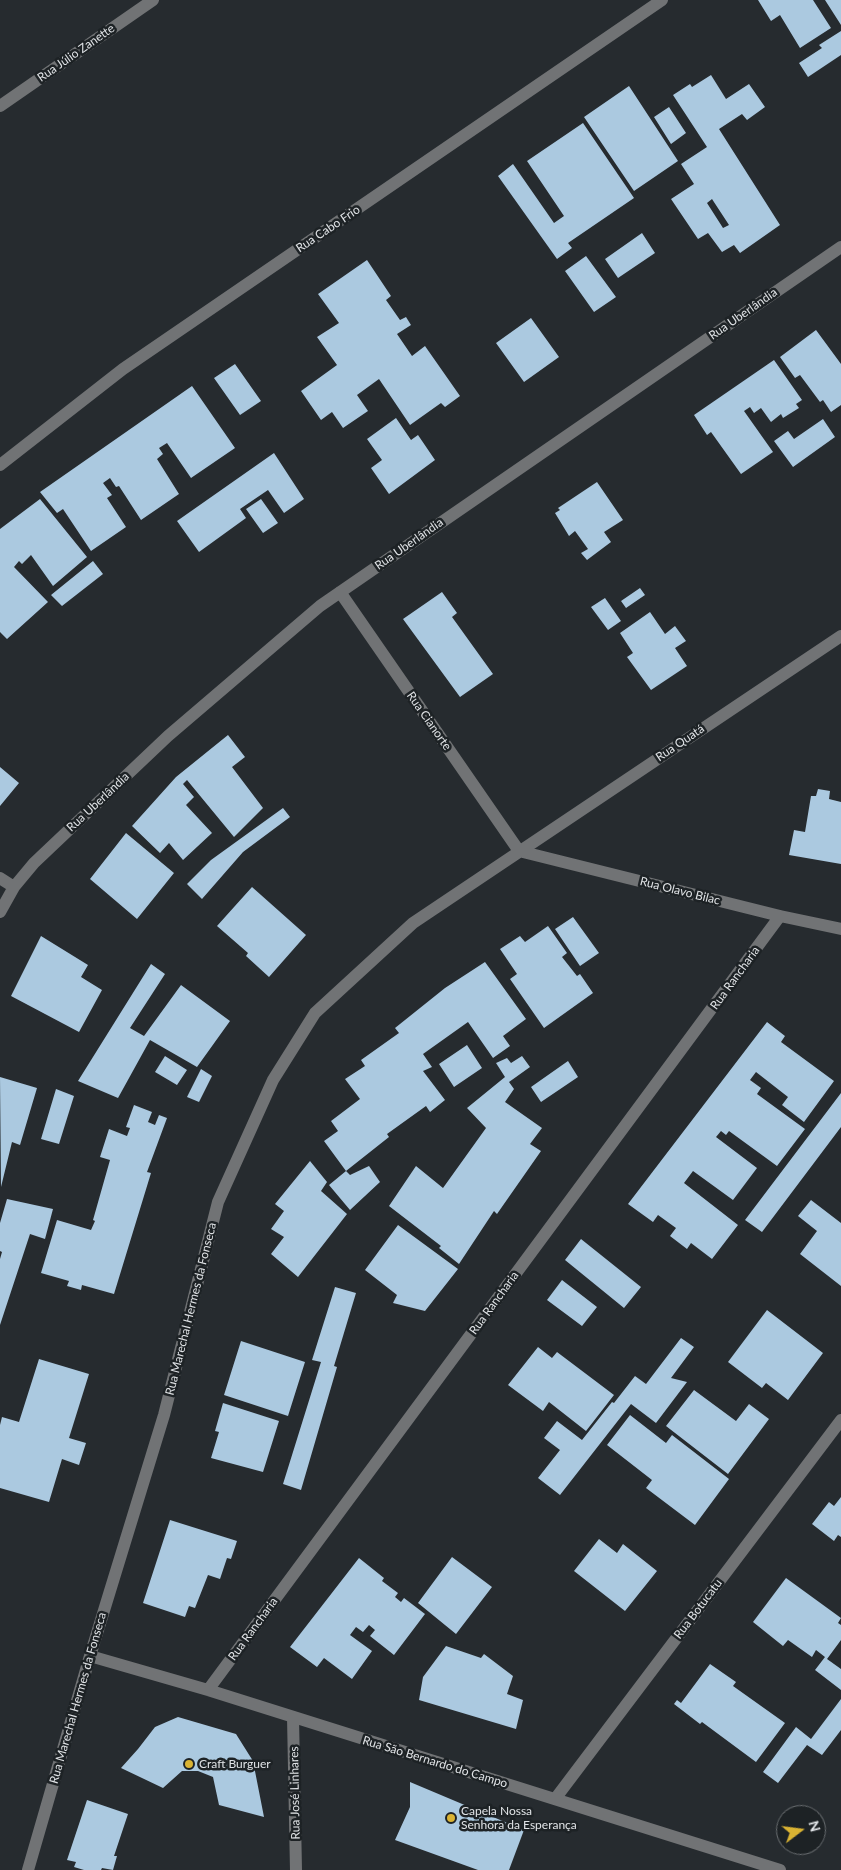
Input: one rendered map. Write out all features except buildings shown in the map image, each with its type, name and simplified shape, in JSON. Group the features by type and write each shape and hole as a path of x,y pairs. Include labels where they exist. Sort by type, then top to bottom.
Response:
{"street":[{"name":"Rua Júlio Zanette","path":"0,106 153,0"},
{"name":"Rua Cabo Frio","path":"0,465 123,369 662,0"},
{"name":"Rua Uberlândia","path":"0,912 14,887 34,863 168,736 320,606 841,247"},
{"name":"Rua Cianorte","path":"340,592 519,851"},
{"name":"Rua Quatá","path":"519,851 841,636"},
{"name":"Rua Olavo Bilac","path":"519,851 780,916 841,929"},
{"name":"Rua Marechal Hermes da Fonseca","path":"28,1870 90,1656 164,1415 218,1202 273,1080 315,1013 413,923 519,851"},
{"path":"0,878 14,887"},
{"name":"Rua Rancharia","path":"208,1690 780,916"},
{"name":"Rua Botucatu","path":"555,1799 841,1420"},
{"name":"Rua São Bernardo do Campo","path":"90,1656 208,1690 780,1870"},
{"name":"Rua José Linhares","path":"293,1717 296,1870"}],"place":[{"name":"Craft Burguer","path":"189,1764"},
{"name":"Capela Nossa Senhora da Esperança","path":"451,1818"}]}
